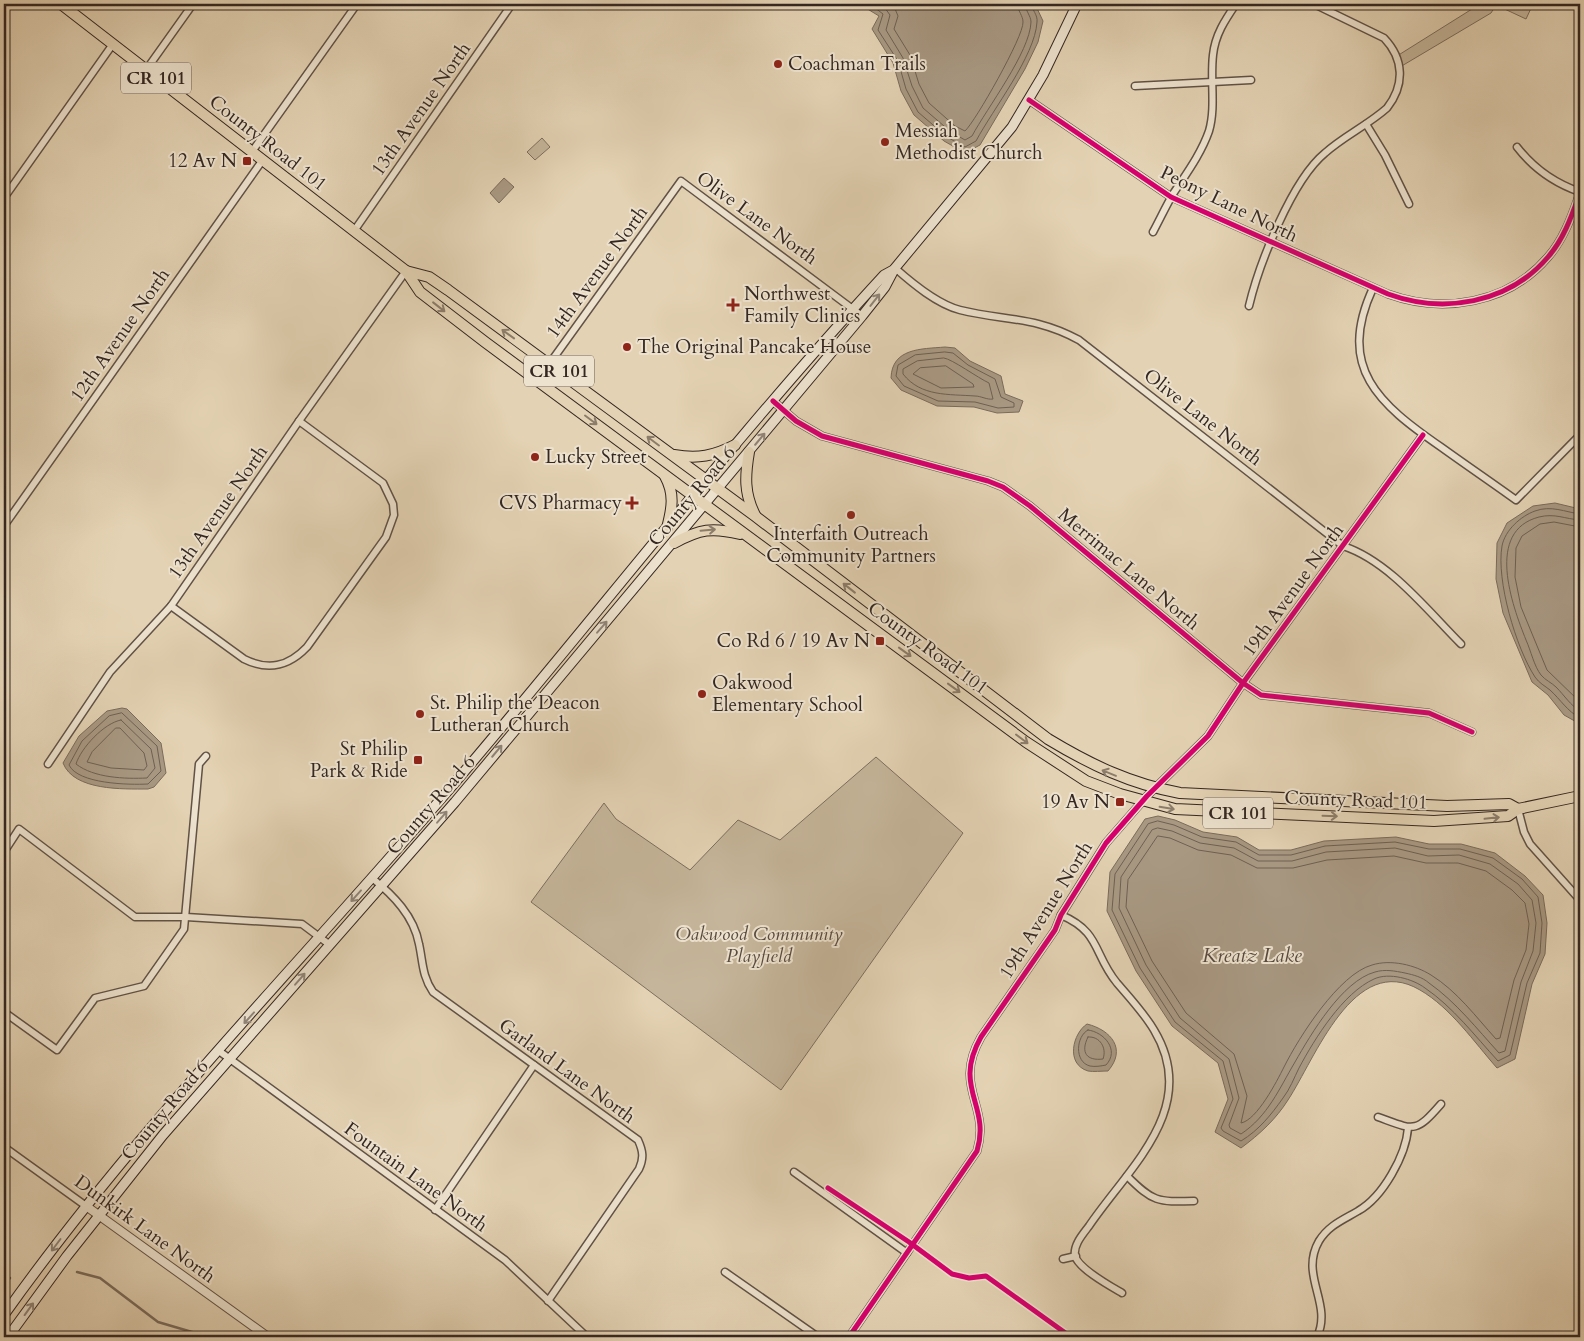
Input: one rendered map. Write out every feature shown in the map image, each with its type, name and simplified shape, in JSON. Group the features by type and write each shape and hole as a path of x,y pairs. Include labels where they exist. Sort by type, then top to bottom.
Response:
{"main road":[{"name":"County Road 101","path":"62,4 262,162 406,272 420,292 744,535 1054,762 1086,781 1166,807 1204,811 1434,821 1508,816 1518,809 1580,796"},
{"name":"County Road 6","path":"8,1337 163,1135 382,886 706,505 862,316 885,287 895,268 1007,134 1029,100 1058,47 1077,4"},
{"name":"County Road 6","path":"4,1315 86,1206 445,794 735,445 853,308 884,275 895,268"},
{"name":"County Road 101","path":"406,272 429,277 755,516 1048,739 1101,770 1156,789 1190,794 1447,806 1509,804 1518,809"},
{"path":"671,455 704,458 719,454 735,445"},
{"path":"749,452 745,486 748,502 755,516"},
{"path":"665,475 671,487 672,499 667,528"},
{"path":"674,543 691,534 710,528 744,535"}],"street":[{"path":"146,70 192,4"},
{"path":"251,153 357,4"},
{"name":"13th Avenue North","path":"354,231 512,4"},
{"path":"1153,232 1171,197 1203,146 1209,130 1212,114 1213,56 1216,39 1223,23 1236,4"},
{"path":"1249,306 1272,242 1294,193 1312,165 1324,153 1379,115 1394,99 1401,78 1400,67 1392,46 1384,38 1314,4"},
{"path":"4,198 113,44"},
{"path":"1135,86 1251,80"},
{"name":"Peony Lane North","path":"1029,100 1171,197 1373,288"},
{"path":"1366,124 1385,155 1408,204"},
{"path":"1517,147 1540,172 1555,182 1580,193 1565,231 1548,257 1525,278 1507,289 1469,303 1448,305 1407,301 1373,288 1363,312 1360,328 1362,362 1381,399 1423,435 1516,500 1580,435"},
{"name":"12th Avenue North","path":"4,526 262,162"},
{"name":"Olive Lane North","path":"681,181 862,316"},
{"name":"14th Avenue North","path":"537,380 681,181"},
{"name":"Olive Lane North","path":"895,268 927,292 959,309 1040,323 1060,330 1079,340 1343,546 1371,558 1428,610 1461,644"},
{"name":"13th Avenue North","path":"48,764 110,672 171,606 299,420 406,272"},
{"name":"Merrimac Lane North","path":"773,402 796,421 822,436 980,478 1003,487 1030,506 1261,695 1429,714 1472,732"},
{"path":"171,606 244,659 254,664 278,666 294,659 307,647 386,537 391,527 394,510 389,492 383,483 299,420"},
{"name":"19th Avenue North","path":"849,1337 977,1151 981,1130 969,1077 971,1055 1055,930 1061,915 1106,843 1143,801 1208,736 1244,683 1423,435"},
{"path":"4,1012 57,1050 95,998 144,986 184,929 199,764 206,756"},
{"path":"1518,809 1524,832 1530,844 1580,900"},
{"path":"4,852 19,829 135,917 186,917 302,924 330,945"},
{"name":"Garland Lane North","path":"372,878 382,886 411,919 419,944 423,974 433,992 638,1140 643,1154 638,1169 548,1301"},
{"path":"1061,915 1089,932 1113,978 1155,1031 1167,1061 1169,1076 1166,1109 1150,1147 1102,1206 1078,1240 1075,1248 1076,1256 1083,1267 1122,1293"},
{"name":"Fountain Lane North","path":"219,1052 505,1260 586,1337"},
{"path":"435,1210 534,1066"},
{"path":"1378,1117 1408,1128 1425,1123 1441,1104"},
{"path":"1317,1337 1323,1318 1312,1268 1319,1242 1332,1226 1359,1211 1376,1195 1400,1158 1408,1128"},
{"name":"Dunkirk Lane North","path":"4,1146 268,1337"},
{"path":"794,1172 907,1253"},
{"path":"1127,1176 1151,1198 1168,1202 1194,1201"},
{"path":"1063,1259 1076,1256"},
{"path":"725,1272 818,1337"}],"green space":[{"path":"1480,4 1533,4 1526,19 1496,5 1491,13 1400,67 1397,56"},
{"path":"542,138 550,147 535,160 527,152"},
{"name":"Oakwood Community Playfield","path":"876,757 963,833 781,1090 531,902 604,803 616,819 690,870 738,820 780,840"}],"water":[{"path":"853,4 1035,4 1043,21 1038,42 1025,69 980,145 965,153 944,141 914,115 901,91 893,63 872,29 879,16 861,5 856,7"},
{"path":"504,178 514,187 499,203 490,193"},
{"path":"927,348 955,348 970,361 1001,376 1005,394 1023,401 1019,412 997,413 974,407 937,406 901,390 891,378 896,361 902,356 909,352"},
{"path":"1555,503 1580,509 1580,724 1564,715 1548,695 1532,682 1503,613 1496,579 1497,543 1507,523 1533,506"},
{"path":"127,709 161,743 166,773 154,787 148,789 126,789 88,784 77,779 63,763 79,736 107,711"},
{"name":"Kreatz Lake","path":"1158,816 1175,820 1203,832 1237,837 1259,850 1291,850 1324,841 1396,837 1429,844 1461,844 1495,853 1525,876 1543,895 1547,923 1545,954 1532,984 1515,1059 1497,1068 1452,1016 1431,997 1420,990 1396,982 1375,985 1356,997 1339,1015 1324,1037 1288,1100 1261,1132 1241,1148 1215,1132 1228,1099 1218,1063 1172,1026 1136,971 1107,911 1110,872 1145,819"},
{"path":"1087,1024 1103,1031 1114,1042 1116,1055 1114,1063 1108,1071 1088,1071 1076,1062 1074,1055 1075,1041 1082,1028"}],"waterway":[{"path":"77,1272 100,1278 158,1322 209,1337"},
{"path":"4,1284 10,1278"}],"cycle path":[{"path":"1029,100 1171,197 1388,294 1409,300 1431,303 1474,301 1494,295 1514,285 1532,273 1554,250 1567,226 1580,193"},
{"path":"773,401 796,421 822,436 988,481 1003,487 1030,506 1243,683 1261,695 1429,713 1472,732"},
{"path":"849,1337 977,1151 980,1135 979,1121 970,1070 973,1055 981,1037 1055,930 1061,915 1106,843 1147,796 1208,736 1243,683 1423,435"},
{"path":"828,1188 909,1242 952,1274 969,1278 986,1276 1071,1337"}],"place":[{"name":"Coachman Trails","path":"778,64"},
{"name":"Messiah Methodist Church","path":"885,142"},
{"name":"12 Av N","path":"247,161"},
{"name":"Northwest Family Clinics","path":"733,305"},
{"name":"The Original Pancake House","path":"627,347"},
{"name":"Lucky Street","path":"535,457"},
{"name":"CVS Pharmacy","path":"632,503"},
{"name":"Interfaith Outreach Community Partners","path":"851,515"},
{"name":"Co Rd 6 / 19 Av N","path":"880,641"},
{"name":"Oakwood Elementary School","path":"702,694"},
{"name":"St. Philip the Deacon Lutheran Church","path":"420,714"},
{"name":"St Philip Park & Ride","path":"418,760"},
{"name":"19 Av N","path":"1120,802"}]}
